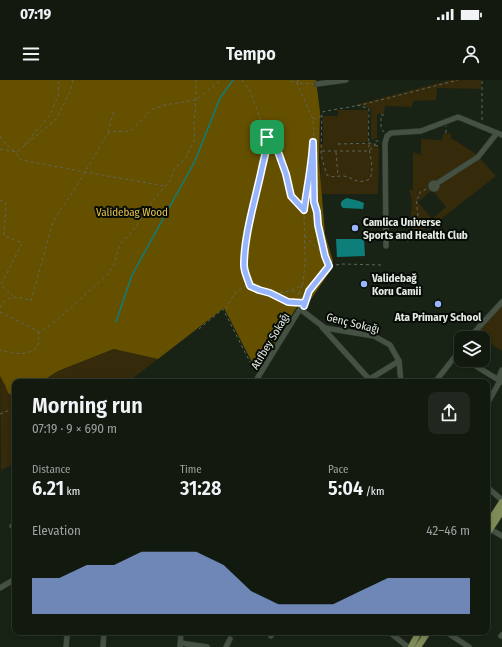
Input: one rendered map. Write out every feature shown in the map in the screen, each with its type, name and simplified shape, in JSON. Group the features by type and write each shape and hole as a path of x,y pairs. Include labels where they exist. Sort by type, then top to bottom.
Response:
{"main road":[{"path":"490,525 502,501"},
{"path":"490,526 502,511"},
{"path":"411,647 417,635"},
{"path":"418,647 426,635"}],"street":[{"path":"317,84 346,80"},
{"path":"386,246 385,143 387,136 391,133 421,132 458,117 500,135 478,157 436,184 437,186 435,189 431,187"},
{"path":"476,331 502,302"},
{"name":"Genç Sokağı","path":"300,309 322,326 374,336 390,345 399,361 400,379"},
{"name":"Atıfbey Sokağı","path":"258,379 300,309"},
{"path":"322,326 365,379"},
{"path":"370,379 399,361"},
{"path":"438,379 454,361"},
{"path":"478,367 501,381"},
{"path":"490,399 501,381 499,377 502,370"},
{"path":"490,490 502,501"},
{"path":"490,530 502,536"},
{"path":"0,588 12,581"},
{"path":"103,647 104,635"},
{"path":"181,635 180,645 207,647"},
{"path":"393,635 408,647"},
{"path":"451,635 469,647"},
{"path":"66,647 67,636"},
{"path":"226,647 230,640"}],"path":[{"path":"17,152 50,115 58,96 59,80"},
{"path":"22,147 56,119 70,92 73,80"},
{"path":"38,334 56,321 108,274 114,264 120,244 132,232 155,198 170,182 175,168 185,159 194,139 196,80"},
{"path":"108,133 132,130 151,110 164,105 196,100 221,80"},
{"path":"242,80 250,91 267,137 276,146 286,174 291,196 304,210"},
{"path":"287,80 297,83 317,84"},
{"path":"298,80 297,83 312,119 314,202 325,256 329,266"},
{"path":"356,105 369,109 369,144 372,168 370,179 362,182 351,180 344,176 331,177 327,175 321,151 322,112 458,80"},
{"path":"482,80 482,127"},
{"path":"0,308 5,301 14,297 23,297 31,301 55,218 108,133 114,110"},
{"path":"385,115 381,115 381,128 387,136"},
{"path":"312,119 322,116"},
{"path":"0,136 3,142 17,152 21,160 166,186"},
{"path":"267,137 265,154 251,214 246,244 244,265 250,286 270,293 288,302 303,303 304,306 309,291 329,266 342,264 382,265"},
{"path":"303,303 300,294 303,284 305,263 306,236 304,210 313,155 313,142"},
{"path":"338,144 375,144 370,151"},
{"path":"0,149 17,152"},
{"path":"321,151 370,151"},
{"path":"336,151 338,176"},
{"path":"407,241 414,238 418,215 416,199 420,196 420,192 431,187"},
{"path":"0,200 6,203 4,236 22,243 1,285 14,297"},
{"path":"306,236 325,256"},
{"path":"199,329 224,310 234,294 249,282"},
{"path":"270,293 284,293 292,291 303,284"},
{"path":"292,291 300,294"},
{"path":"224,310 254,371 260,376"},
{"path":"0,312 38,331 39,341 37,346 28,352 20,354 0,350"},
{"path":"0,414 12,409"}],"shaded area":[{"path":"450,80 481,80 481,89 437,88 436,100 413,101 412,107 385,106 384,114 377,114 377,138 371,140 371,109 358,104"},
{"path":"338,110 368,110 368,142 338,143 375,143 376,146 379,146 378,194 321,194 320,144 323,144 323,116 338,116"},
{"path":"443,134 451,134 451,138 476,154 496,176 436,223 413,235 413,219 410,219 412,200 409,190 413,190 413,152 421,155 421,139 442,140","holes":["432,190 446,207 432,219 418,202"]},
{"path":"502,302 502,351 490,343 490,331 475,331"},
{"path":"115,349 158,359 132,379 46,379 58,371"},
{"path":"0,376 8,393 12,395 12,464 1,470"}],"green space":[{"name":"Validebag Wood","path":"0,80 316,80 320,112 319,161 325,234 333,261 331,270 305,308 298,305 257,372 224,308 158,359 114,349 58,371 46,379 12,379 12,395 8,393 0,376"}],"water":[{"path":"347,198 364,203 363,209 343,208 341,202"},
{"path":"336,239 364,239 365,256 337,257"}],"waterway":[{"path":"116,322 132,275 195,161 220,98 233,80"}],"place":[{"name":"Camlica Universe Sports and Health Club","path":"355,228"},
{"name":"Validebağ Koru Camii","path":"364,284"},
{"name":"Ata Primary School","path":"438,304"}],"route":[{"path":"267,137 276,146 286,174 291,196 304,210 313,155 313,142 314,202 325,256 329,266 309,291 304,306 303,303 288,302 270,293 250,286 245,271 244,265 246,244 251,214 268,139 267,137"}]}
